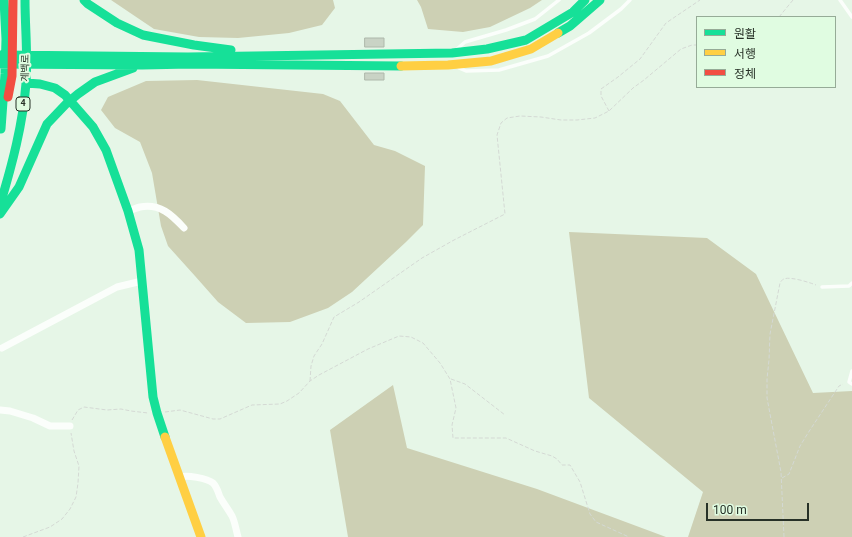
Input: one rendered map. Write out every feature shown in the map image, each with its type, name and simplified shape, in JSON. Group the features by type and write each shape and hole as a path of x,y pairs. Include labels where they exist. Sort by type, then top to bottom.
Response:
{"main road":[{"path":"1,133 6,39 4,0"},
{"name":"계백로","path":"1,133 12,76 13,0"},
{"name":"계백로","path":"0,205 16,148 26,83 24,0"},
{"path":"84,0 117,23 143,35 194,45 266,56"},
{"path":"0,55 188,57 452,53 488,49 526,40 573,12 585,0"},
{"path":"0,64 368,66 448,65 491,61 531,48 570,26 600,0"},
{"path":"0,214 19,187 47,124 66,104 95,82 142,65"},
{"path":"26,83 40,84 55,88 65,95 93,127 106,150 128,211 139,250 153,397 157,413 200,537"}],"street":[{"path":"128,211 141,207 160,209 172,215 184,228"},
{"path":"2,348 117,287 142,281"},
{"path":"0,410 18,413 50,426 70,426"},
{"path":"180,477 189,476 208,480 213,483 232,517 238,537"}],"lane":[{"path":"452,53 465,42 501,32 535,18 559,0"},
{"path":"448,65 466,71 499,70 548,56 589,33 630,0"},
{"path":"840,0 852,17"},
{"path":"822,287 849,286 852,283"},
{"path":"850,383 852,371"}],"path":[{"path":"609,111 601,96 601,90 640,59 666,23 700,0"},
{"path":"780,16 793,0"},
{"path":"310,382 311,366 314,356 322,344 334,317 359,302 422,258 505,214 497,135 501,123 507,118 520,116 561,120 595,118 609,111 633,88 681,49 696,45"},
{"path":"784,537 781,478 767,398 770,334 780,283 783,279 787,278 822,287"},
{"path":"23,537 50,527 62,519 76,498 79,466 74,451 70,426 73,417 78,410 84,407 157,413 180,410 213,419 220,419 252,405 280,404 299,393 319,375 368,349 399,336 412,337 423,343 450,379 456,408 452,425 453,438 506,438 552,456 562,465 570,465 580,482 590,514 596,522 628,537"},
{"path":"450,379 465,384 504,415"},
{"path":"781,478 789,474 800,446 839,386 850,383"}],"green space":[{"path":"111,0 333,0 335,8 322,25 289,33 238,38 199,37 154,29"},
{"path":"417,0 542,0 530,8 490,27 463,32 428,29 421,7"},
{"path":"197,80 323,94 340,101 374,145 395,151 425,166 423,225 352,292 328,308 290,322 246,323 218,302 168,246 161,226 152,173 140,142 115,128 101,110 108,97 146,81"},
{"path":"569,232 707,238 756,274 813,393 852,391 852,537 688,537 703,492 589,398"},
{"path":"393,385 407,448 537,489 666,537 348,537 330,430"}],"building":[{"path":"365,38 384,38 384,47 365,47"},
{"path":"365,73 384,73 384,80 365,80"}],"traffic: fast":[{"path":"1,129 6,39 4,0"},
{"path":"0,205 9,175 25,98 27,62 25,0"},
{"path":"84,0 117,23 143,35 194,45 231,50"},
{"path":"0,55 188,57 452,53 487,49 526,40 573,12 585,0"},
{"path":"558,33 570,26 600,0"},
{"path":"0,64 401,66"},
{"path":"0,214 19,187 47,124 66,104 95,82 133,68"},
{"path":"26,83 40,84 55,88 65,95 93,127 106,150 128,211 139,250 153,397 165,437"}],"traffic: slow":[{"path":"401,66 448,65 491,61 531,49 558,33"},
{"path":"165,437 201,537"}],"traffic: jam":[{"path":"8,97 12,76 13,0"}]}
